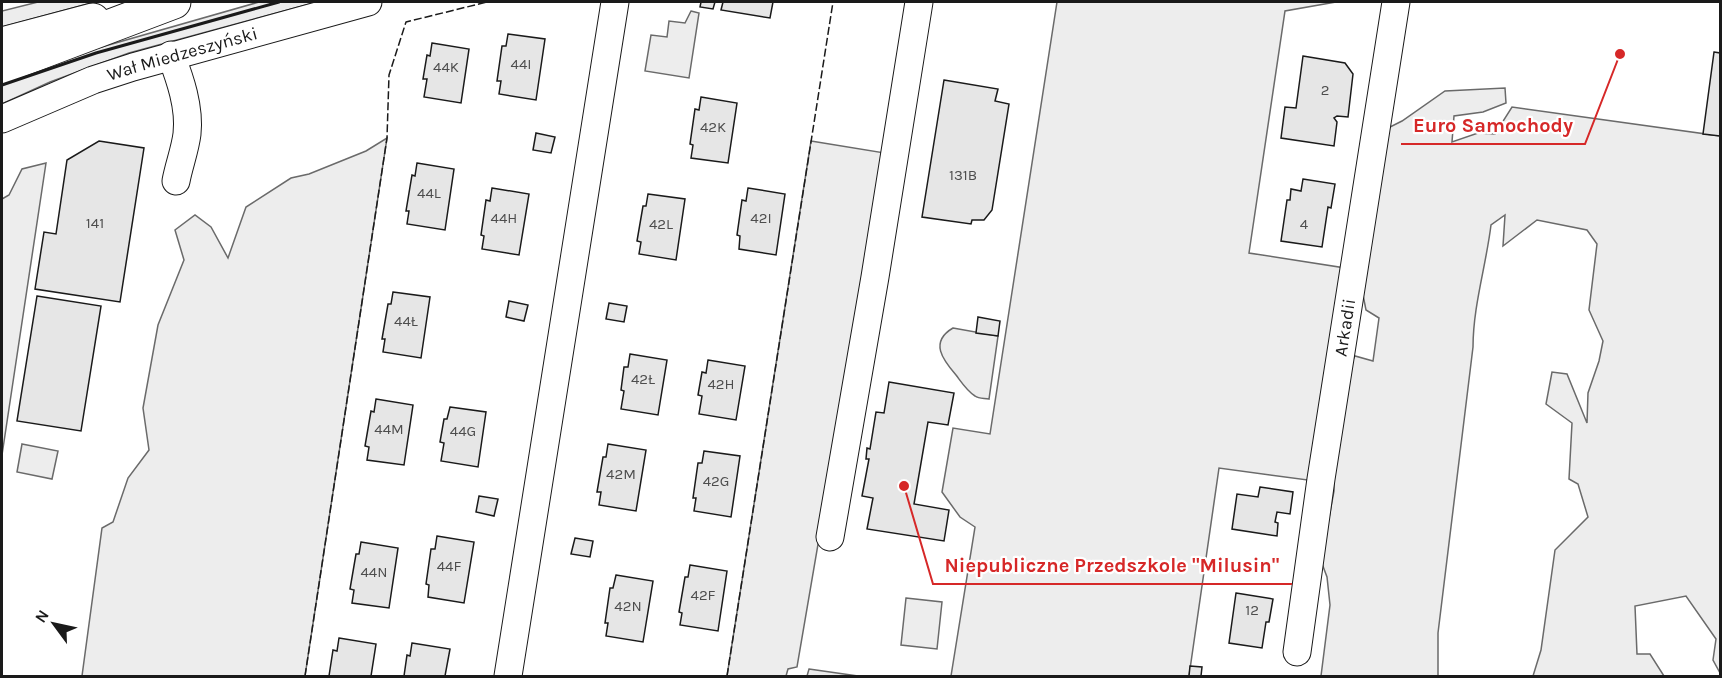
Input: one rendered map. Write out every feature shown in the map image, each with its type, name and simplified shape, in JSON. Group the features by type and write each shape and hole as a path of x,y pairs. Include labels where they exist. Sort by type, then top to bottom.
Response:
{"main road":[{"path":"2,44 166,2"},
{"path":"2,67 174,2"}],"street":[{"name":"Wał Miedzeszyński","path":"2,119 93,80 171,55 368,2"},
{"path":"508,676 615,2"},
{"path":"830,537 919,2"},
{"name":"Arkadii","path":"1297,652 1321,479 1396,2"},
{"path":"171,55 186,113 187,134 176,181"}],"shaded area":[{"path":"38,2 95,2 2,27 2,11"},
{"path":"259,2 317,2 129,53 50,82 2,104 2,80 77,54"},
{"path":"1057,2 1336,2 1285,11 1249,253 1345,268 1315,481 1219,468 1189,676 951,676 975,527 960,517 942,492 953,428 990,434"},
{"path":"691,11 699,13 689,78 645,71 651,35 667,37 669,21 685,23"},
{"path":"1505,88 1506,103 1483,112 1454,116 1452,142 1478,133 1495,134 1512,107 1720,136 1720,673 1713,660 1716,639 1686,596 1635,606 1637,654 1650,654 1664,676 1533,676 1541,650 1555,550 1588,517 1578,484 1569,479 1572,423 1546,404 1552,372 1567,374 1587,423 1588,393 1603,341 1589,310 1597,244 1587,230 1537,220 1503,246 1505,215 1491,225 1475,316 1438,633 1438,676 1321,676 1330,605 1327,577 1321,561 1334,491 1333,447 1348,369 1355,356 1373,361 1379,318 1366,310 1361,285 1384,130 1402,121 1445,91"},
{"path":"387,138 305,676 82,676 102,528 113,522 128,478 149,450 143,408 158,325 184,260 175,230 195,215 211,227 228,258 246,207 291,178 309,174 366,151"},
{"path":"811,141 885,153 797,667 788,669 786,676 727,676"},
{"path":"46,163 2,455 2,199 9,195 22,169"},
{"path":"953,328 998,336 989,399 978,398 970,392 943,357 940,345 942,339"},
{"path":"22,444 58,451 52,479 17,472"},
{"path":"906,598 942,602 937,649 901,645"},
{"path":"809,669 858,676 807,676"}],"building":[{"path":"701,2 715,2 713,9 700,7"},
{"path":"723,2 773,2 770,18 721,10"},
{"path":"508,34 545,39 536,100 499,94 501,81 497,81 502,46 506,46"},
{"path":"432,43 469,49 461,103 424,97 427,79 423,79 427,55 430,56"},
{"path":"1714,52 1720,53 1720,136 1703,134"},
{"path":"1303,56 1345,63 1353,74 1348,117 1334,118 1337,122 1334,146 1281,138 1285,107 1296,108"},
{"path":"944,80 998,89 995,101 1009,104 992,210 984,220 972,220 971,224 922,217"},
{"path":"701,97 737,103 728,163 691,158 693,145 690,144 695,109 699,110"},
{"path":"536,133 555,137 551,153 533,150"},
{"path":"99,141 144,148 120,302 35,289 44,232 56,234 67,160"},
{"path":"417,163 454,169 445,230 407,224 409,211 406,211 412,175 415,176"},
{"path":"1303,179 1335,184 1331,208 1328,207 1322,247 1281,241 1287,200 1290,200 1291,189 1301,191"},
{"path":"492,188 529,194 519,255 482,249 484,236 481,235 486,200 490,201"},
{"path":"748,188 785,194 776,255 739,249 740,236 737,235 742,200 746,201"},
{"path":"648,194 685,199 676,260 639,254 641,242 637,241 643,206 646,206"},
{"path":"393,292 430,297 421,358 383,352 385,339 382,339 388,304 391,304"},
{"path":"37,296 101,306 81,431 17,421"},
{"path":"509,301 528,305 524,321 506,317"},
{"path":"609,303 627,306 624,322 606,319"},
{"path":"978,317 1000,321 998,336 976,333"},
{"path":"630,354 667,360 658,415 621,409 624,367 628,367"},
{"path":"708,360 745,366 736,420 699,414 702,396 698,395 702,372 706,373"},
{"path":"889,382 954,393 948,425 928,422 914,504 949,510 944,541 867,529 873,498 862,496 869,459 866,459 867,448 870,449 876,412 884,413"},
{"path":"376,399 413,405 404,465 367,460 369,447 365,446 371,411 374,412"},
{"path":"450,407 486,412 478,467 441,461 444,443 440,442 444,419 447,419"},
{"path":"608,444 646,450 636,511 599,505 601,492 597,492 603,457 606,457"},
{"path":"704,451 740,456 731,517 694,511 696,498 693,498 698,463 702,463"},
{"path":"1260,487 1293,492 1290,514 1277,512 1275,522 1278,523 1277,536 1232,529 1237,494 1258,497"},
{"path":"479,496 498,499 494,516 476,512"},
{"path":"437,536 474,542 464,603 428,597 429,585 426,584 431,549 435,549"},
{"path":"575,538 593,541 590,557 571,554"},
{"path":"361,542 398,548 389,608 352,603 354,590 350,589 356,554 359,554"},
{"path":"690,565 727,571 718,631 680,625 682,613 679,612 685,577 688,577"},
{"path":"616,575 653,581 643,642 606,636 608,623 605,623 610,588 613,588"},
{"path":"1236,593 1273,599 1262,648 1229,643"},
{"path":"339,638 376,644 371,676 329,676 333,650 337,651"},
{"path":"412,643 450,649 445,676 404,676 407,655 410,656"},
{"path":"1190,666 1202,667 1201,676 1189,676"}],"fence":[{"path":"305,676 387,138 389,75 406,22 487,2"},
{"path":"727,676 833,2"}],"wall":[{"path":"2,85 96,53 279,2"}],"place":[{"name":"Euro Samochody","path":"1620,54"},
{"name":"Niepubliczne Przedszkole \"Milusin\"","path":"904,486"}]}
